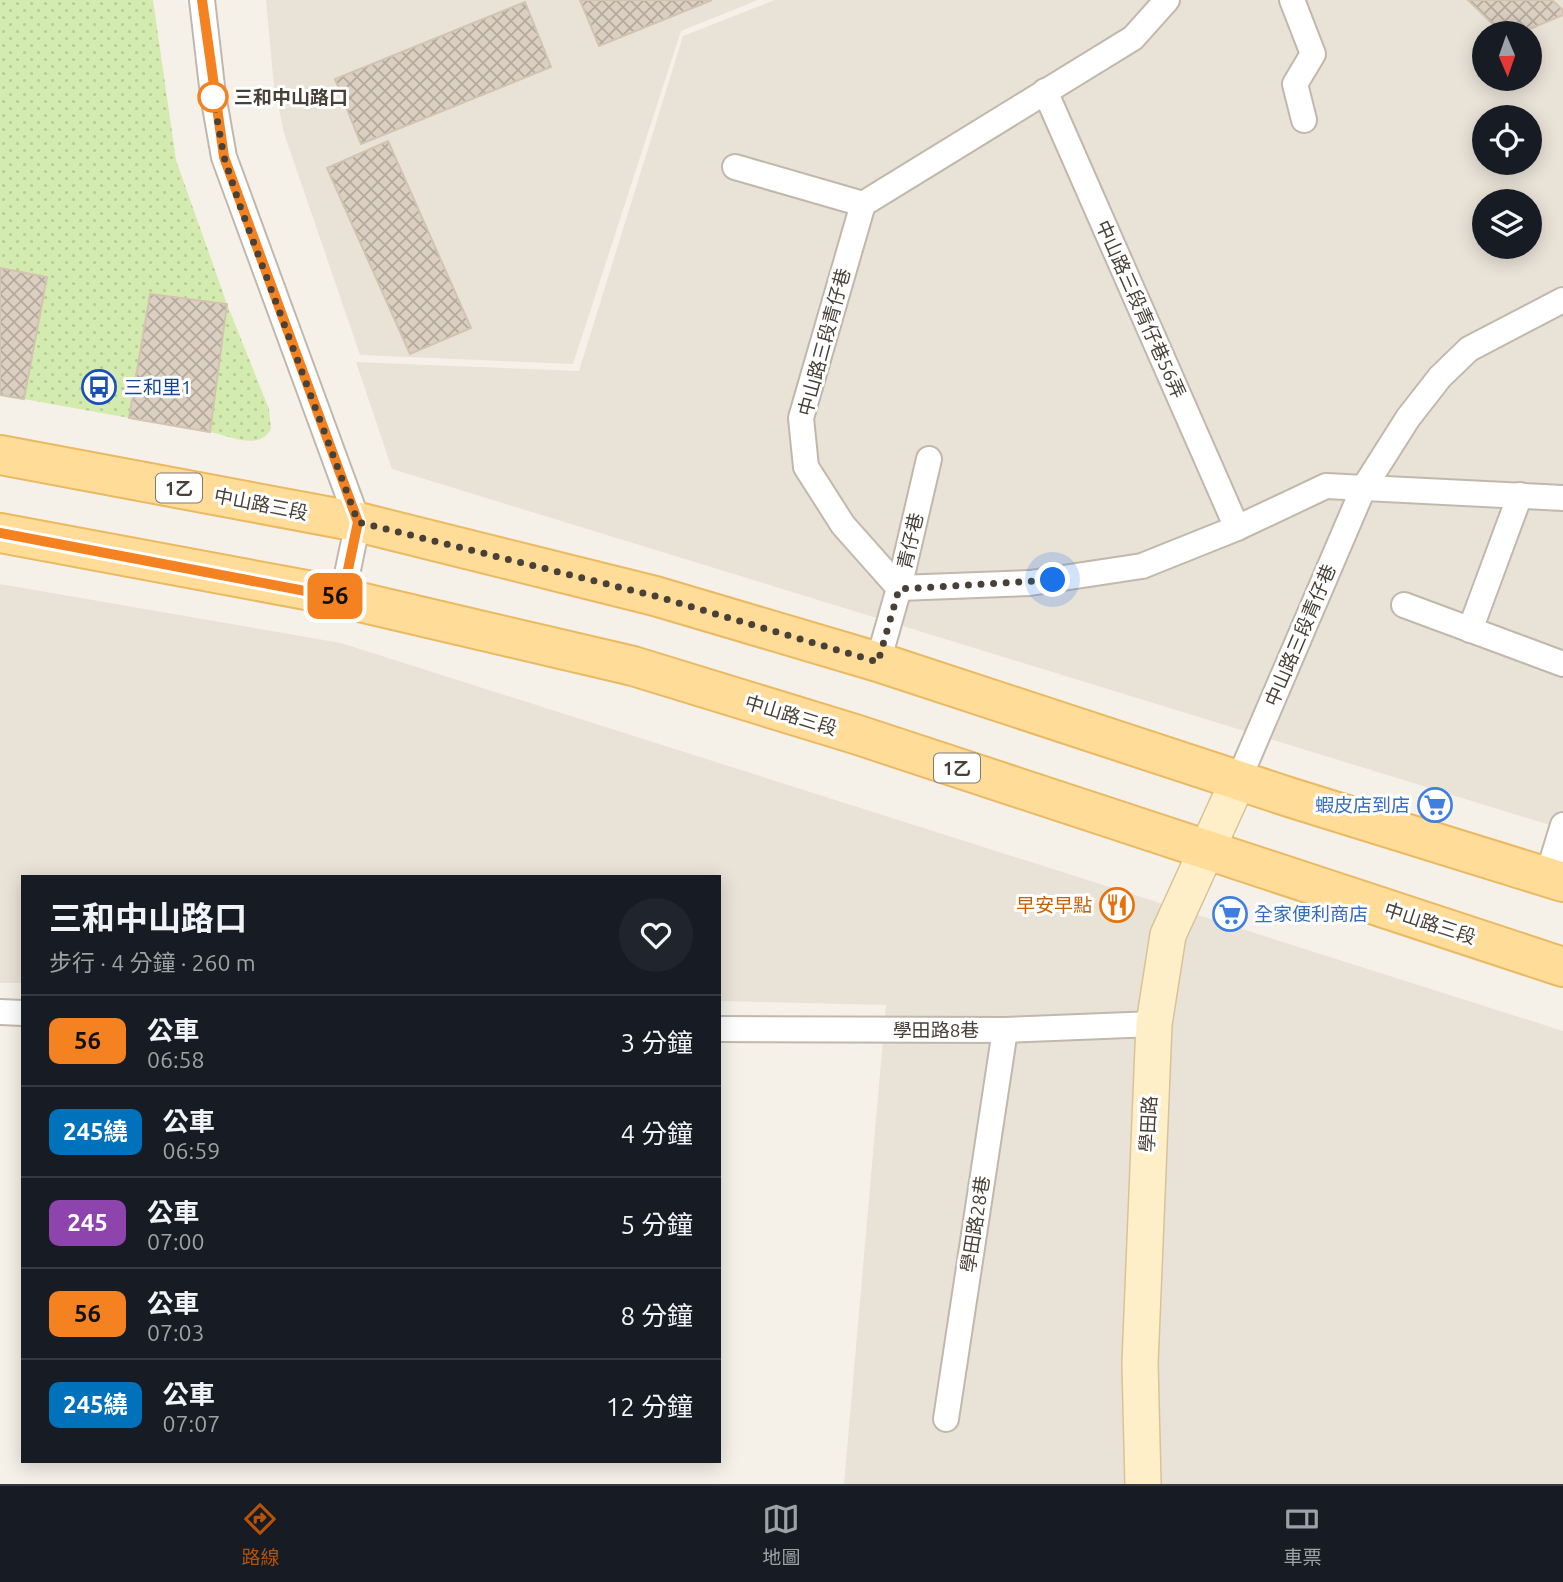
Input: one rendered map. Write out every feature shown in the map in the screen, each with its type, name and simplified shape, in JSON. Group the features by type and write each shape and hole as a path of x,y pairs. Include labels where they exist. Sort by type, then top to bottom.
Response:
{"main road":[{"name":"中山路三段","path":"0,455 358,522 655,596 878,662 1238,781 1555,879"},
{"name":"中山路三段","path":"0,533 342,598 633,667 855,734 1563,967"},
{"name":"學田路","path":"1143,1484 1140,1363 1154,1024 1168,935 1238,781"}],"street":[{"path":"202,0 224,157 358,522 342,598"},
{"path":"735,167 863,204 1133,38 1167,0"},
{"path":"1292,0 1313,54 1295,84 1304,120"},
{"name":"中山路三段青仔巷56弄","path":"1045,91 1237,528"},
{"name":"中山路三段青仔巷","path":"863,204 801,418 803,442 806,467 843,525 899,589"},
{"name":"中山路三段青仔巷","path":"1238,781 1363,489 1408,418 1440,377 1469,349 1563,300"},
{"name":"青仔巷","path":"878,662 899,589 929,459"},
{"path":"899,589 1030,583 1142,566 1237,528 1326,486 1563,498"},
{"path":"1470,630 1520,495"},
{"path":"1404,605 1563,664"},
{"path":"1555,879 1563,825"},
{"path":"0,1012 21,1013"},
{"name":"學田路8巷","path":"721,1029 1005,1030 1154,1024"},
{"name":"學田路28巷","path":"946,1419 1005,1030"}],"shaded area":[{"path":"266,0 758,0 681,31 573,364 360,355 284,133 274,86"},
{"path":"775,0 1563,0 1563,829 392,469 356,362 579,371 683,36"},
{"path":"0,584 341,643 1563,1031 1563,1484 844,1484 886,1005 721,1001 721,875 21,875 21,983 0,983"}],"green space":[{"path":"0,0 153,0 176,160 227,304 269,409 271,429 266,436 252,441 210,432 227,305 150,295 129,418 24,399 47,277 0,268"}],"building":[{"path":"580,0 712,0 599,46"},
{"path":"1468,0 1552,0 1563,10 1563,15 1542,24 1542,21 1490,21"},
{"path":"525,2 551,67 361,144 335,79"},
{"path":"388,141 471,328 410,354 327,168"},
{"path":"0,268 47,277 24,399 0,395"},
{"path":"150,294 227,304 210,432 129,418"}],"bus line":[{"name":"56","path":"0,533 342,598 358,522 224,157 213,95 202,0"}],"place":[{"name":"三和中山路口","path":"213,97"},
{"name":"三和里1","path":"99,387"},
{"name":"蝦皮店到店","path":"1435,805"},
{"name":"早安早點","path":"1117,905"},
{"name":"全家便利商店","path":"1230,914"}],"route":[{"path":"213,97 224,157 240,206 358,522 655,596 878,662 899,589 1053,580"}]}
